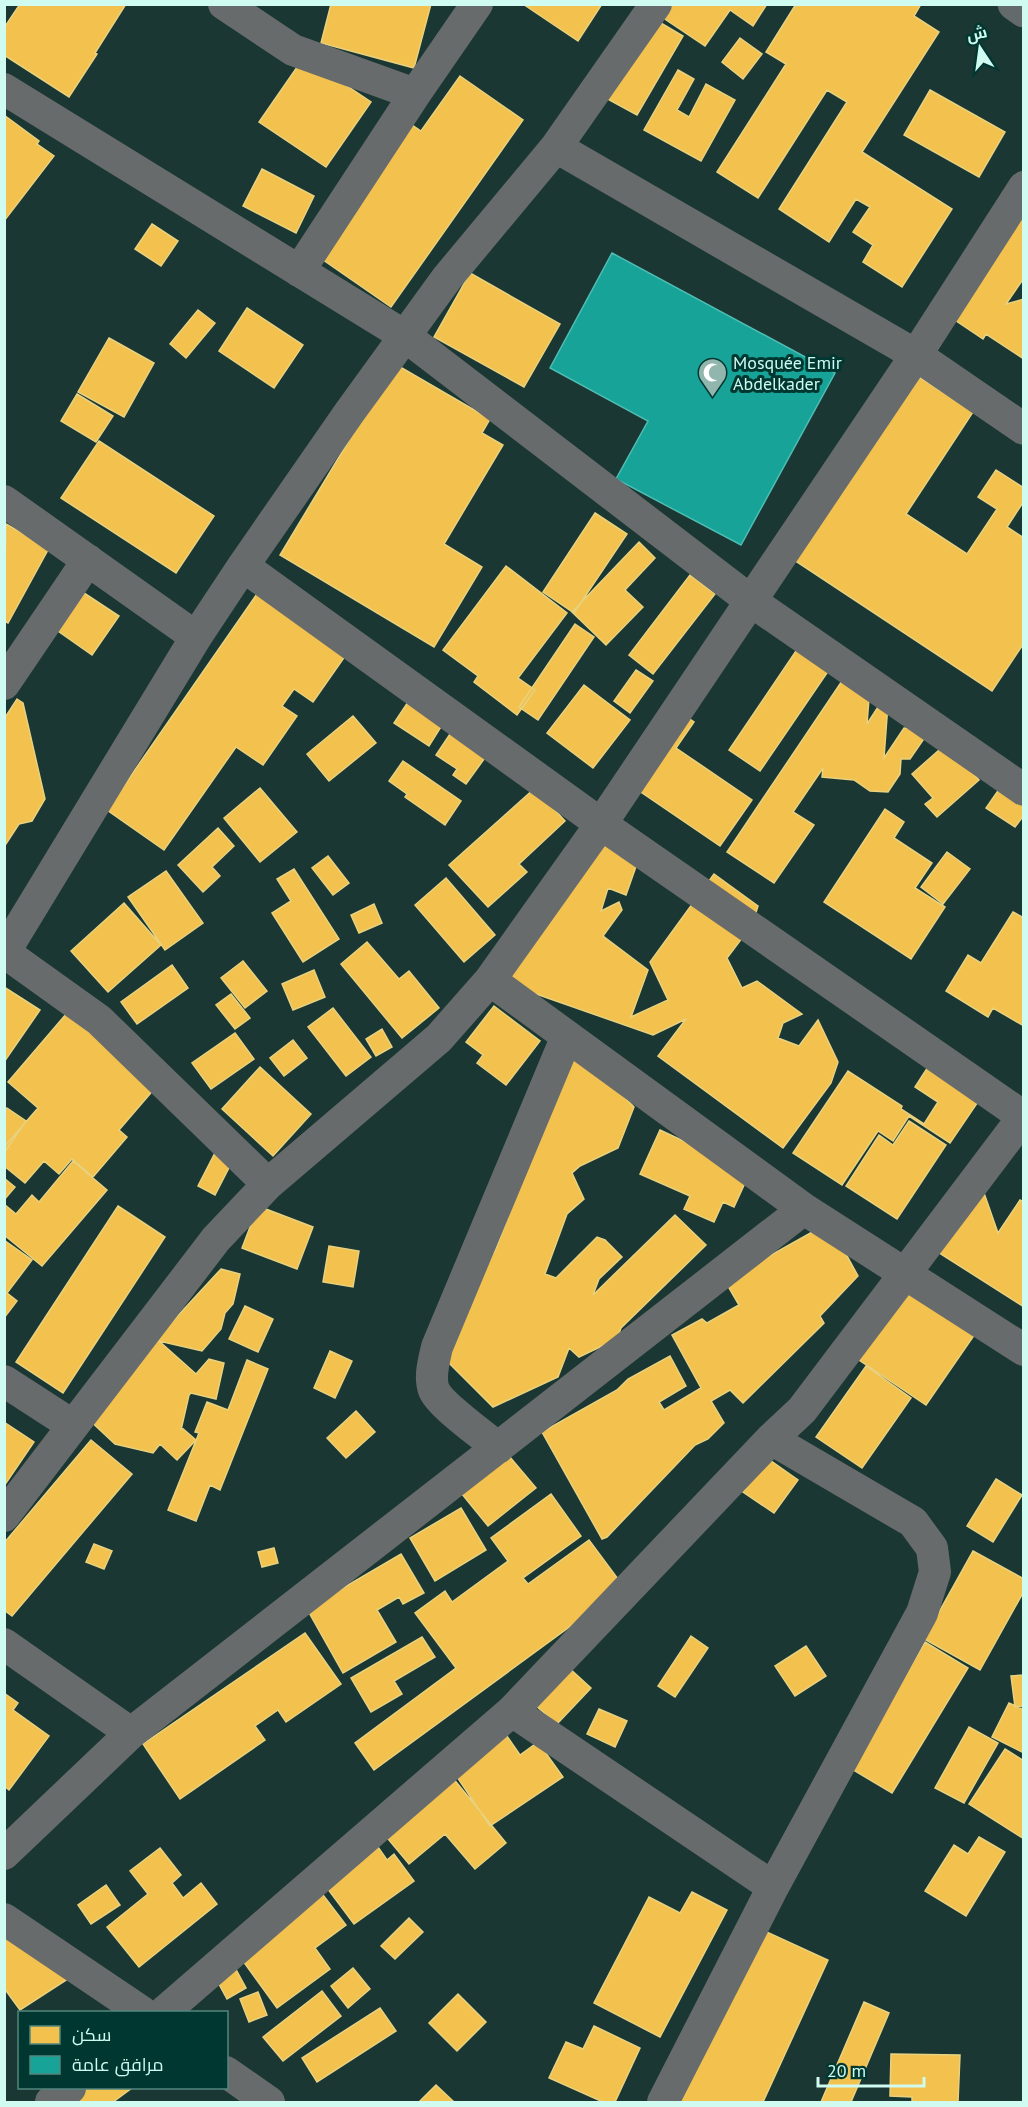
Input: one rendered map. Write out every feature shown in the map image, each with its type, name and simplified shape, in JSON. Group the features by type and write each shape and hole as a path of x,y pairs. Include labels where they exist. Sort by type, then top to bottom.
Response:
{"main road":[{"path":"1014,4 1023,11"}],"street":[{"path":"225,4 293,50 415,94"},
{"path":"299,271 477,4"},
{"path":"268,1184 99,1020 5,952 196,637 243,566 349,412 447,278 556,147 656,4"},
{"path":"4,89 405,336 751,601 1023,790"},
{"path":"556,147 916,355 1023,429"},
{"path":"4,1516 216,1239 268,1184 439,1038 490,980 601,824 751,601 916,355 1023,187"},
{"path":"4,501 196,637"},
{"path":"4,684 88,560"},
{"path":"166,2011 512,1711 771,1439 802,1410 1023,1116 601,824 243,566"},
{"path":"490,980 804,1209 1023,1350"},
{"path":"498,1448 446,1405 434,1390 432,1369 437,1347 567,1036"},
{"path":"6,1852 131,1733 804,1209"},
{"path":"4,1381 72,1425"},
{"path":"663,2103 773,1887 922,1613 935,1572 932,1548 913,1522 771,1439"},
{"path":"4,1644 131,1733"},
{"path":"512,1711 773,1887"},
{"path":"4,1919 139,2011"},
{"path":"228,2073 269,2103"},
{"path":"51,2103 69,2089"}],"building: سكن":[{"path":"20,4 126,4 69,97 4,55 4,28"},
{"path":"331,4 431,4 414,68 321,43"},
{"path":"523,4 602,4 578,41"},
{"path":"662,4 767,4 753,26 730,10 705,46 656,13"},
{"path":"796,4 921,4 914,16 939,32 862,152 952,209 902,287 863,262 873,245 853,232 870,207 856,199 829,242 779,209 847,102 827,90 758,198 717,172 786,64 766,52"},
{"path":"649,16 683,36 637,115 602,96"},
{"path":"740,38 762,54 743,79 722,62"},
{"path":"304,57 371,102 326,167 259,122"},
{"path":"678,70 694,79 677,110 689,117 706,84 735,100 701,161 644,130"},
{"path":"460,76 523,120 391,307 319,257 412,125 421,131"},
{"path":"930,90 1005,132 979,177 904,135"},
{"path":"4,115 39,141 37,144 54,156 4,221"},
{"path":"262,169 314,196 296,233 243,206"},
{"path":"1024,186 1024,278 1006,304 1024,299 1024,359 986,334 983,339 940,310"},
{"path":"152,224 178,241 161,266 135,249"},
{"path":"470,273 560,324 524,387 434,337"},
{"path":"247,308 303,345 274,388 219,351"},
{"path":"198,310 215,323 186,358 170,344"},
{"path":"109,338 154,363 124,417 78,392"},
{"path":"395,364 490,419 482,433 503,445 444,544 482,567 434,647 280,555"},
{"path":"913,373 973,412 906,514 967,554 997,509 978,497 996,470 1024,488 1024,501 1007,527 1024,538 1024,643 992,691 791,558"},
{"path":"77,394 113,416 96,442 61,421"},
{"path":"99,441 214,516 176,573 61,498"},
{"path":"595,513 627,534 574,613 543,592"},
{"path":"6,524 49,548 8,623 4,621"},
{"path":"639,542 655,558 625,590 643,607 606,645 572,612"},
{"path":"506,566 567,613 518,678 535,690 517,715 474,682 478,676 443,650"},
{"path":"690,575 715,594 653,674 629,655"},
{"path":"259,591 348,652 313,702 294,689 282,706 297,716 263,765 236,747 164,850 107,810"},
{"path":"84,593 119,616 92,655 58,631"},
{"path":"575,624 594,637 538,720 519,707"},
{"path":"798,648 829,670 760,771 729,750"},
{"path":"636,670 653,681 630,713 614,701"},
{"path":"848,672 870,686 867,724 889,690 884,758 904,728 930,730 910,759 901,759 900,774 888,792 870,791 854,780 822,777 823,768 793,812 814,825 774,883 727,852"},
{"path":"584,685 630,720 593,768 547,733"},
{"path":"17,699 23,703 45,799 32,821 19,824 4,847 4,719"},
{"path":"410,699 444,722 429,746 394,723"},
{"path":"684,715 694,722 676,748 752,800 720,846 635,788"},
{"path":"353,716 376,743 329,781 307,754"},
{"path":"452,731 487,755 466,784 453,775 457,769 436,755"},
{"path":"947,743 979,780 937,817 925,804 933,798 912,774"},
{"path":"403,761 461,801 445,825 405,797 407,794 389,781"},
{"path":"1002,785 1024,799 1024,815 1015,827 986,808"},
{"path":"260,788 297,832 260,862 224,818"},
{"path":"535,788 565,821 519,864 527,872 488,907 449,865"},
{"path":"885,809 904,822 894,838 932,863 915,888 945,907 911,959 824,902"},
{"path":"218,828 234,846 212,867 220,876 203,892 178,865"},
{"path":"610,837 639,858 626,895 608,888 601,911 619,902 622,910 603,936 648,970 631,1017 668,1000 650,962 714,874 758,906 752,925 727,958 742,988 757,981 802,1014 783,1023 778,1038 799,1046 818,1020 838,1062 831,1083 783,1148 658,1056 686,1019 653,1035 502,982"},
{"path":"947,852 970,869 943,904 921,887"},
{"path":"328,856 349,883 333,895 312,868"},
{"path":"294,869 339,939 303,962 272,913 291,901 277,879"},
{"path":"166,871 203,923 165,950 128,897"},
{"path":"446,878 495,935 464,962 415,905"},
{"path":"124,903 161,945 108,992 71,951"},
{"path":"374,904 382,923 359,933 351,915"},
{"path":"1013,912 1024,918 1024,1026 993,1008 988,1017 946,991 968,955 981,963"},
{"path":"367,942 399,979 409,971 439,1008 402,1038 341,964"},
{"path":"243,961 267,991 245,1008 221,978"},
{"path":"172,965 188,988 137,1024 121,1002"},
{"path":"314,970 325,997 293,1010 282,984"},
{"path":"4,987 40,1010 4,1062"},
{"path":"231,994 250,1018 235,1029 216,1005"},
{"path":"494,1006 540,1041 506,1085 477,1063 483,1055 466,1042"},
{"path":"333,1008 371,1057 346,1076 308,1027"},
{"path":"67,1013 155,1088 119,1130 127,1137 93,1177 72,1159 59,1174 44,1161 25,1183 4,1166 4,1147 38,1108 8,1082"},
{"path":"382,1029 392,1047 376,1056 366,1039"},
{"path":"235,1033 254,1059 211,1089 192,1063"},
{"path":"293,1040 307,1058 284,1076 270,1058"},
{"path":"573,1045 634,1107 618,1148 580,1166 572,1173 584,1199 567,1214 545,1274 556,1278 597,1237 605,1240 622,1257 599,1279 593,1295 675,1215 706,1245 621,1328 617,1339 579,1357 569,1348 558,1377 493,1407 446,1360 483,1262 495,1251"},
{"path":"935,1056 986,1090 950,1143 909,1116 893,1141 878,1131 842,1185 793,1153 848,1071 902,1106 901,1109 924,1124 938,1102 915,1087"},
{"path":"260,1067 311,1114 273,1156 222,1109"},
{"path":"7,1108 26,1121 4,1153 4,1111"},
{"path":"909,1121 946,1145 897,1219 846,1186 879,1135 893,1145"},
{"path":"660,1130 750,1172 734,1207 723,1202 714,1222 684,1209 690,1196 640,1174"},
{"path":"218,1147 235,1156 215,1195 198,1186"},
{"path":"73,1161 107,1190 42,1266 4,1235 4,1204 16,1214 32,1195 39,1202"},
{"path":"4,1178 15,1187 4,1200"},
{"path":"984,1193 998,1233 1020,1200 1024,1202 1024,1307 930,1247"},
{"path":"118,1206 165,1237 63,1393 16,1362"},
{"path":"258,1206 313,1227 297,1269 242,1248"},
{"path":"823,1226 840,1243 858,1276 820,1316 824,1323 743,1403 730,1390 711,1401 724,1423 708,1439 695,1445 607,1537 602,1539 542,1432 617,1390 628,1379 670,1356 686,1386 659,1402 664,1410 701,1388 672,1335 702,1319 707,1323 739,1305 725,1281"},
{"path":"4,1240 32,1260 7,1293 17,1301 4,1318"},
{"path":"329,1246 359,1251 353,1287 323,1282"},
{"path":"221,1269 240,1274 233,1304 225,1313 221,1329 202,1351 159,1341 196,1374 209,1359 224,1363 216,1399 191,1393 189,1395 181,1430 182,1428 196,1440 177,1460 160,1444 153,1453 115,1444 85,1416"},
{"path":"907,1289 975,1334 926,1405 859,1360"},
{"path":"245,1306 273,1319 258,1352 229,1339"},
{"path":"330,1351 352,1361 335,1398 314,1388"},
{"path":"247,1360 268,1369 220,1490 210,1485 196,1521 168,1510 199,1433 195,1432 207,1402 228,1410"},
{"path":"866,1366 911,1398 862,1468 816,1437"},
{"path":"356,1411 375,1432 346,1458 327,1438"},
{"path":"4,1422 34,1442 4,1486"},
{"path":"91,1440 132,1474 12,1616 4,1610 4,1543"},
{"path":"509,1456 536,1488 488,1526 462,1494"},
{"path":"767,1458 798,1480 774,1513 743,1492"},
{"path":"996,1479 1022,1495 993,1542 967,1526"},
{"path":"551,1494 581,1536 523,1578 528,1584 589,1540 624,1587 374,1770 355,1743 456,1668 415,1613 445,1591 452,1602 508,1561 491,1538"},
{"path":"461,1508 486,1550 435,1581 410,1538"},
{"path":"94,1544 112,1551 104,1569 86,1562"},
{"path":"274,1548 278,1563 262,1567 258,1552"},
{"path":"973,1551 1024,1579 1024,1591 980,1670 924,1639"},
{"path":"401,1554 424,1593 403,1604 399,1597 377,1610 396,1642 343,1673 307,1609"},
{"path":"305,1633 341,1684 286,1722 278,1710 255,1726 265,1740 180,1799 143,1744"},
{"path":"691,1636 708,1648 675,1697 658,1686"},
{"path":"422,1637 435,1657 394,1681 402,1694 371,1712 351,1678"},
{"path":"925,1642 968,1668 892,1793 850,1768"},
{"path":"806,1646 826,1676 795,1696 775,1666"},
{"path":"568,1667 591,1688 557,1724 535,1705"},
{"path":"1024,1675 1024,1706 1015,1707 1011,1676"},
{"path":"4,1693 18,1703 13,1710 49,1736 9,1790 4,1786"},
{"path":"1009,1703 1024,1710 1024,1753 992,1737"},
{"path":"599,1709 627,1721 615,1747 587,1734"},
{"path":"969,1727 998,1743 964,1803 935,1788"},
{"path":"502,1729 520,1755 538,1742 563,1777 490,1826 449,1765"},
{"path":"1005,1749 1024,1761 1024,1839 969,1804"},
{"path":"448,1772 506,1843 475,1869 445,1834 409,1864 379,1828"},
{"path":"371,1837 387,1860 394,1854 414,1881 354,1924 318,1876"},
{"path":"979,1837 1005,1852 966,1916 925,1891 954,1845 968,1854"},
{"path":"160,1848 181,1875 172,1883 183,1898 201,1883 217,1904 139,1967 107,1927 148,1894 130,1871"},
{"path":"106,1885 120,1905 91,1924 78,1905"},
{"path":"320,1891 346,1925 315,1948 330,1969 277,2008 235,1950"},
{"path":"692,1892 727,1910 660,2037 594,2003 649,1897 680,1913"},
{"path":"409,1918 423,1932 395,1959 381,1946"},
{"path":"756,1927 828,1960 763,2102 675,2102"},
{"path":"4,1930 71,1977 20,2010 4,1988"},
{"path":"232,1962 246,1988 227,1999 213,1973"},
{"path":"353,1968 370,1989 348,2008 331,1986"},
{"path":"322,1991 341,2016 283,2061 263,2037"},
{"path":"258,1992 267,2015 249,2022 240,1999"},
{"path":"458,1994 486,2022 457,2051 429,2023"},
{"path":"864,2002 889,2013 851,2102 821,2102"},
{"path":"380,2008 396,2031 317,2082 302,2058"},
{"path":"594,2026 640,2048 615,2102 603,2102 549,2078 566,2042 583,2049"},
{"path":"891,2054 960,2055 958,2102 912,2102 912,2097 890,2096"},
{"path":"436,2085 454,2102 419,2102"},
{"path":"70,2089 131,2089 113,2102 81,2102"}],"building: مرافق عامة":[{"name":"Mosquée Emir Abdelkader","path":"612,253 835,373 741,545 616,479 648,421 550,368"}],"place":[{"name":"Mosquée Emir Abdelkader","path":"712,398"}]}
